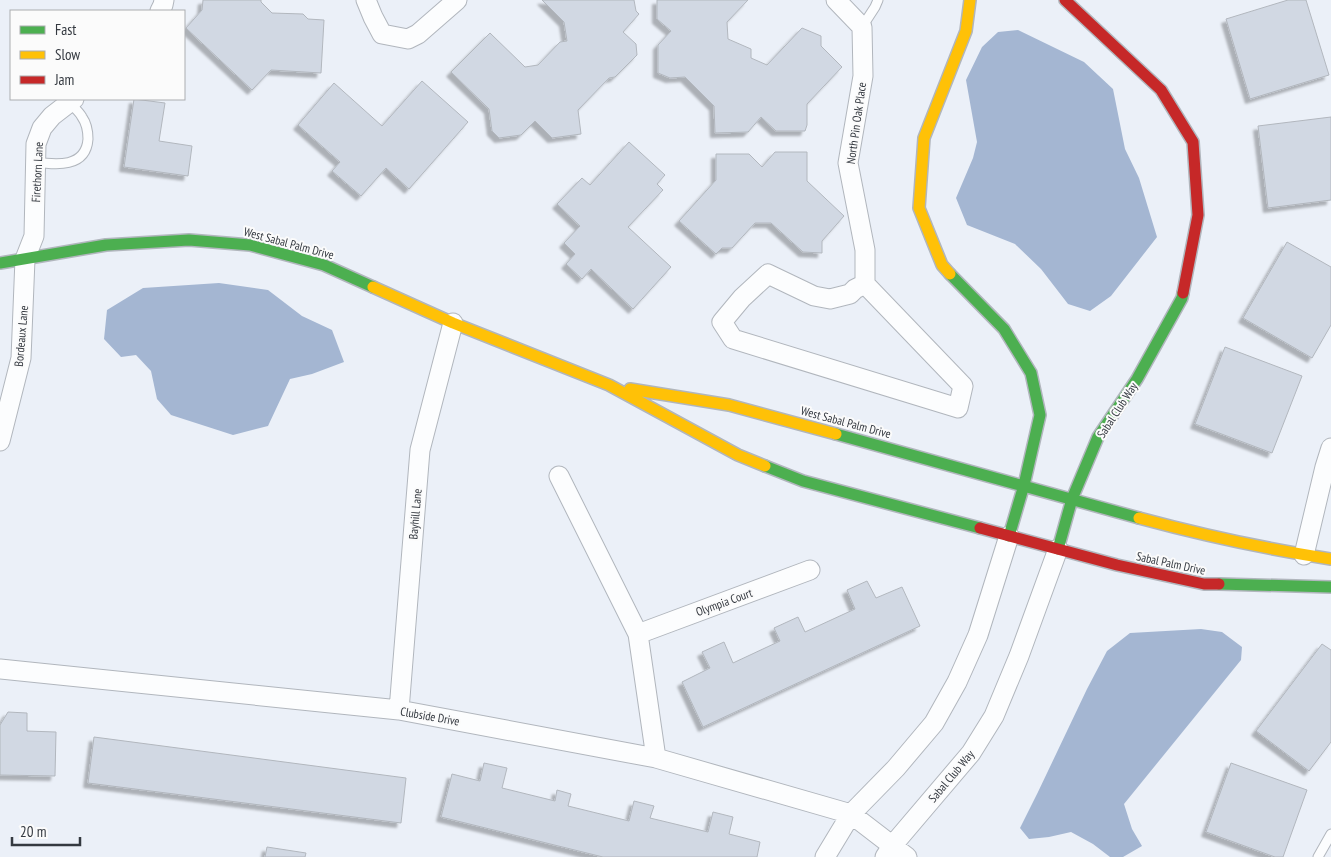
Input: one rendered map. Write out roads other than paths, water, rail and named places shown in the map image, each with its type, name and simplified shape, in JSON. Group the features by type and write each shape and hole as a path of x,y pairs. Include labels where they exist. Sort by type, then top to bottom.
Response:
{"street":[{"path":"366,0 382,34 408,39 418,34 456,0"},
{"path":"836,0 862,28"},
{"path":"825,857 850,814 896,768 934,723 952,690 978,635 1024,485 1040,415 1031,373 1004,329 942,265 919,208 924,138 966,31 970,0"},
{"name":"Sabal Club Way","path":"895,853 971,753 994,716 1019,656 1058,549 1072,499 1098,436 1137,379 1182,298 1198,215 1193,142 1161,90 1065,0"},
{"name":"North Pin Oak Place","path":"862,28 863,76 848,163 865,250 865,284"},
{"name":"Firethorn Lane","path":"25,259 34,236 36,144 42,128 52,116 71,100"},
{"name":"West Sabal Palm Drive","path":"0,263 106,244 189,240 250,245 324,264 453,323 609,385 738,456 803,481 1009,536"},
{"name":"Bordeaux Lane","path":"0,441 22,358 25,259"},
{"path":"768,274 814,296 830,299 850,294 865,284 963,386 958,408 733,338 722,322 742,298 768,274"},
{"name":"Bayhill Lane","path":"399,710 420,450 453,323"},
{"name":"West Sabal Palm Drive","path":"609,385 729,405 1072,499"},
{"path":"1304,555 1331,448"},
{"path":"559,476 638,634 656,758"},
{"path":"1072,499 1179,529 1331,559"},
{"name":"Sabal Palm Drive","path":"1009,536 1116,565 1204,584 1331,587"},
{"name":"Olympia Court","path":"638,634 810,570"},
{"name":"Clubside Drive","path":"0,669 399,710 656,758 850,814"},
{"path":"850,814 895,853"}],"lane":[{"path":"862,28 878,0"},
{"path":"35,162 66,164 79,158 87,146 88,130 82,116 71,100"},
{"path":"1318,857 1331,834"}],"water":[{"path":"1018,30 1084,62 1113,89 1125,149 1139,178 1157,237 1111,296 1090,311 1068,304 1041,269 1015,244 967,225 956,198 973,158 977,142 966,80 982,47 998,32"},
{"path":"219,283 268,290 302,316 332,330 344,362 312,374 290,379 268,426 233,435 171,415 157,399 151,371 136,355 121,357 104,339 107,310 143,288"},
{"path":"1201,629 1222,632 1242,647 1241,660 1124,804 1132,829 1142,846 1123,857 1110,857 1093,844 1071,832 1029,839 1020,828 1107,651 1130,633"}]}
